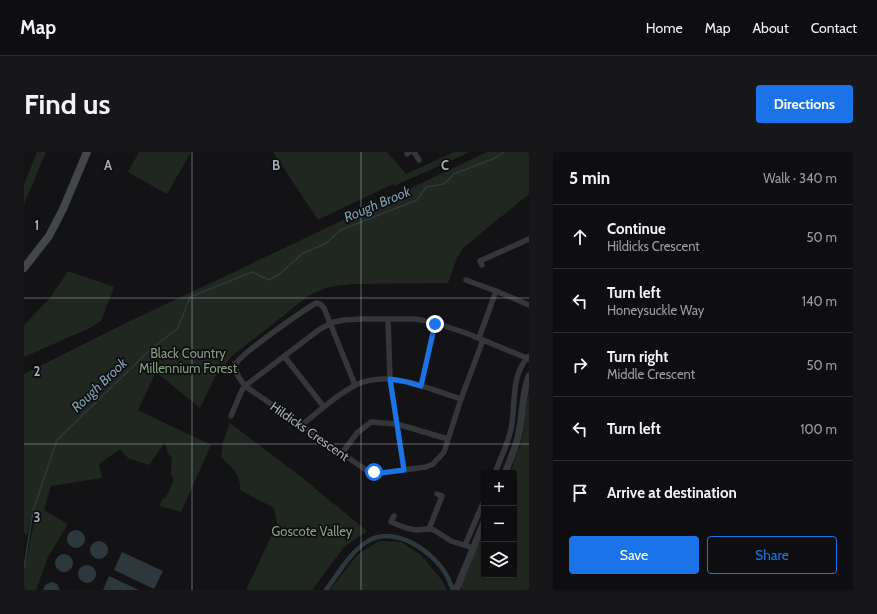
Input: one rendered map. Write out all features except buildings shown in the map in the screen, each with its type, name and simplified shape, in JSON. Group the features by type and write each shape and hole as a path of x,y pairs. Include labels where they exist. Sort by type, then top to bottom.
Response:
{"main road":[{"path":"24,268 49,236 63,209 87,152"}],"street":[{"path":"414,152 419,160"},
{"path":"482,265 480,261 529,239"},
{"path":"466,280 529,305"},
{"name":"Hildicks Crescent","path":"245,386 366,470 381,473 426,467 433,464 444,452 496,291"},
{"path":"245,386 235,370 235,365 238,359 316,303 320,304 324,308 355,385"},
{"path":"231,416 245,386 320,328 344,320 415,319 481,339 528,358 516,379 510,431 496,470"},
{"path":"388,320 390,379 404,470"},
{"path":"421,386 435,324"},
{"path":"284,356 324,407"},
{"path":"506,470 515,448 519,432 525,388 529,376"},
{"path":"302,425 339,395 355,385 373,379 390,379 407,382 461,399"},
{"path":"342,453 357,433 371,422 397,424 448,439"},
{"path":"429,529 442,496 437,494"},
{"path":"465,546 482,506"},
{"path":"394,516 391,522 396,525 416,530 434,530 451,541 473,548"},
{"path":"458,587 481,529"}],"green space":[{"path":"37,152 46,152 24,204 24,184"},
{"path":"139,152 191,152 167,194 128,172"},
{"path":"273,152 387,152 406,174 454,152 470,152 394,186 393,184 318,220"},
{"name":"Black Country Millennium Forest","path":"487,152 529,152 529,194 463,248 457,258 448,283 352,284 328,287 308,296 232,356 215,377 200,408 156,372 138,410 211,445 181,512 160,506 161,501 166,497 174,480 171,474 172,458 168,454 165,442 149,465 128,458 120,449 99,464 102,478 51,486 44,510 68,524 48,557 36,590 24,590 24,569 35,519 31,518 27,535 24,533 24,374 128,322"},
{"path":"68,271 114,287 101,321 90,328 24,357 24,325 50,298"},
{"path":"529,392 529,590 462,590 460,585 481,539 481,578 517,578 517,470 511,470 522,439"},
{"name":"Goscote Valley","path":"230,423 300,476 367,531 344,547 312,590 246,590 277,524 274,508 240,490 237,475 221,457 223,442"},
{"path":"379,541 401,542 421,555 441,579 447,590 330,590 357,555"}],"shaded area":[{"path":"76,530 82,533 85,539 82,545 76,548 70,545 67,539 70,533"},
{"path":"99,541 105,544 108,550 105,556 99,559 93,556 90,550 93,544"},
{"path":"122,552 163,571 154,589 114,570"},
{"path":"64,554 70,557 73,563 70,569 64,572 58,569 55,563 58,557"},
{"path":"87,565 93,568 96,574 93,580 87,583 81,580 78,574 81,568"},
{"path":"109,576 139,590 103,590"},
{"path":"52,582 57,584 60,590 43,590 45,585"}],"waterway":[{"name":"Rough Brook","path":"24,568 33,511 57,440 151,349 178,328 190,297 252,272 269,280 281,273 303,253 325,244 341,230 417,200 426,187 444,184 454,174 495,158 504,152"},
{"path":"326,590 349,558 359,548 365,543 376,538 388,536 400,538 411,543 432,557 447,576 453,590"}],"route":[{"path":"374,472 381,473 404,470 390,379 421,386 435,324"}]}
